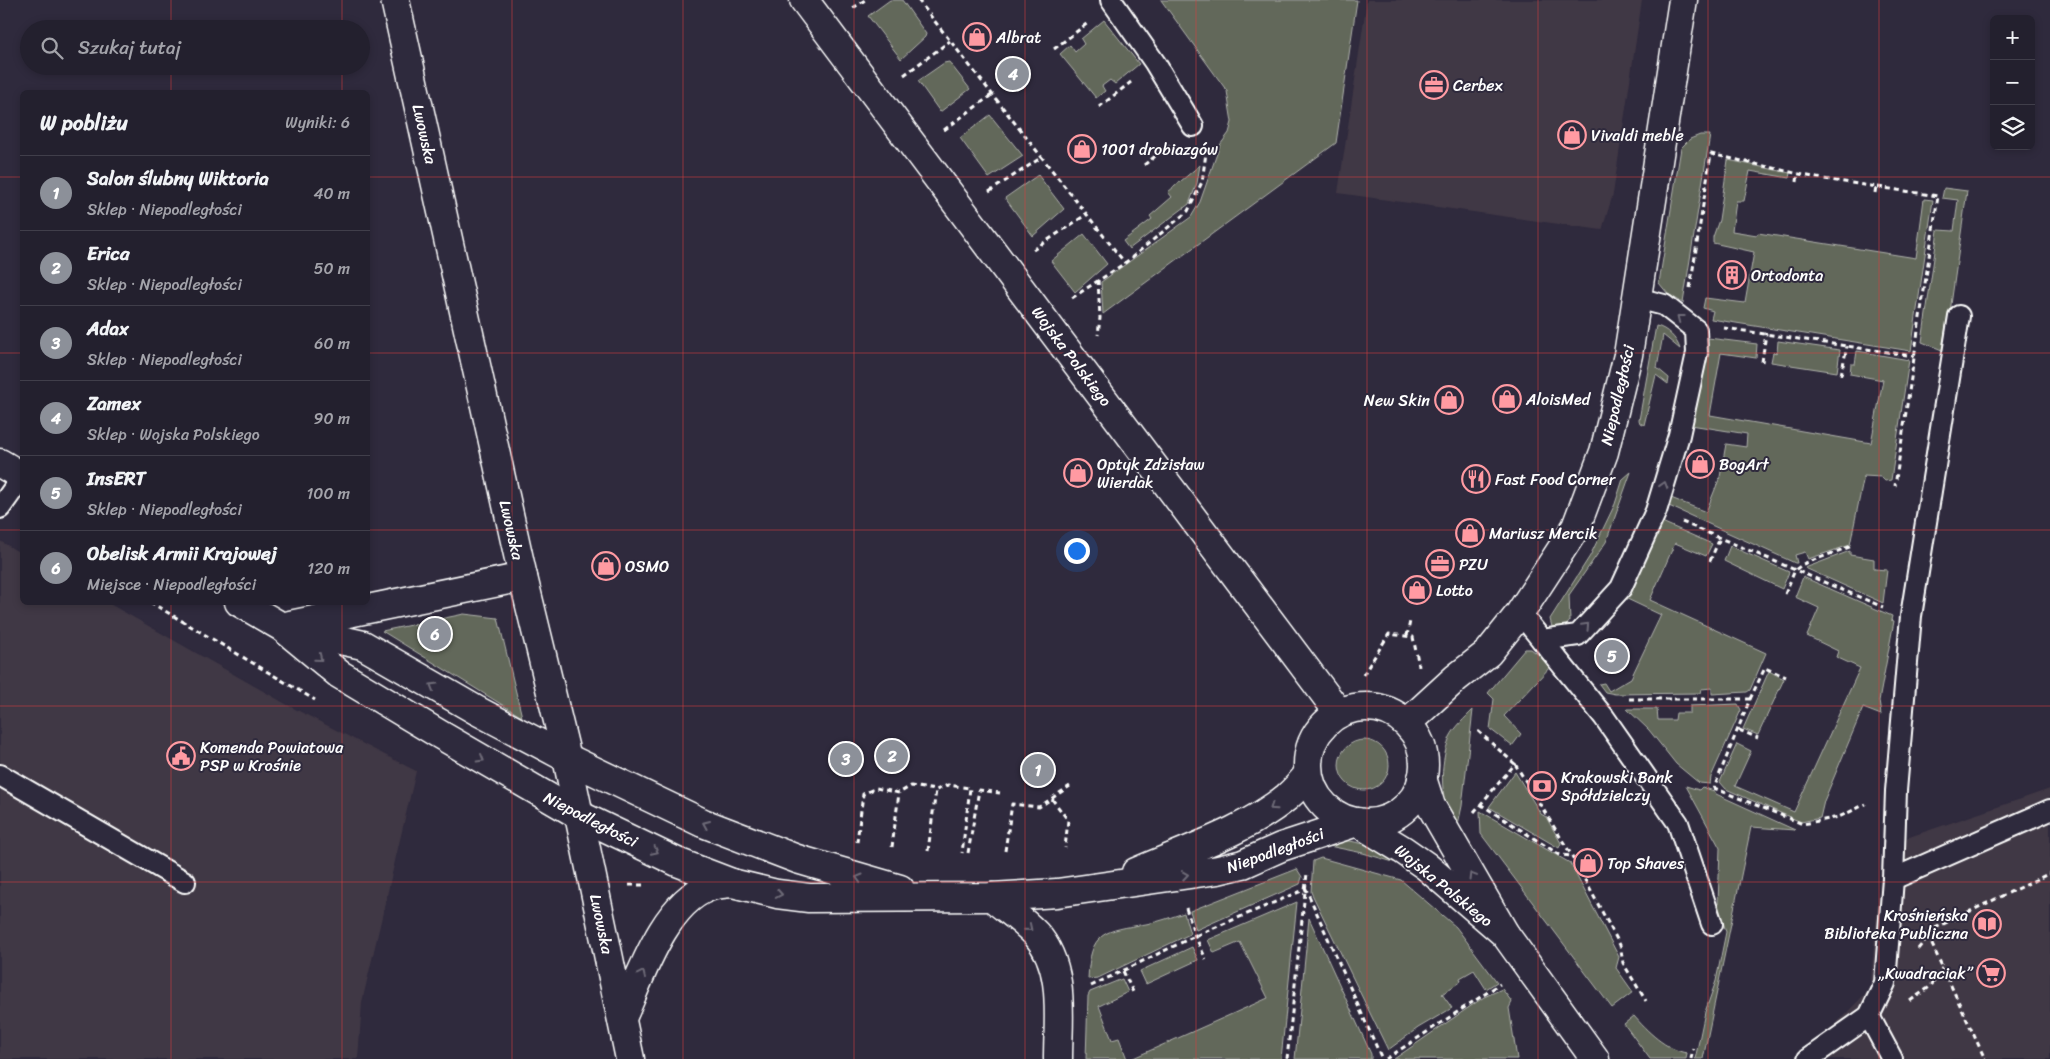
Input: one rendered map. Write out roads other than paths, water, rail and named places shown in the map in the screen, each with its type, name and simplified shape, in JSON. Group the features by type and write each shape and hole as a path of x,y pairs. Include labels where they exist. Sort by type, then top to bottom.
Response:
{"main road":[{"name":"Lwowska","path":"394,0 523,577 567,758 630,1059"},
{"name":"Wojska Polskiego","path":"804,0 1339,713"},
{"name":"Niepodległości","path":"1407,723 1456,678 1488,653 1520,613 1576,527 1600,462 1628,355 1683,0"},
{"path":"0,463 20,476"},
{"path":"282,627 523,577"},
{"name":"Niepodległości","path":"244,605 282,627 339,674 579,815 677,862 732,883 778,894 809,898 854,899 1057,894 1218,870 1357,822"},
{"name":"Niepodległości","path":"282,627 362,645 476,710 567,758 677,812 741,839 858,878 894,888 941,897"},
{"path":"1356,707 1374,707 1392,712 1407,723 1417,736 1423,752 1424,769 1422,778 1412,800 1400,812 1386,819 1372,822 1357,822 1343,818 1330,811 1320,800 1308,774 1308,756 1314,738 1324,723 1339,713 1356,707"},
{"name":"Niepodległości","path":"1102,887 1223,834 1263,814 1290,795 1308,774"},
{"name":"Wojska Polskiego","path":"1422,778 1431,806 1505,934 1595,1059"},
{"name":"Wojska Polskiego","path":"1357,822 1404,850 1426,866 1505,934"},
{"path":"622,1018 658,939 674,914 693,895 709,887 732,883"},
{"path":"992,897 1036,934 1046,947 1054,963 1057,984 1058,1059"}],"lane":[{"path":"1112,2 1156,63 1193,126"},
{"path":"1542,640 1578,635 1621,588 1656,511 1679,434 1697,353 1690,325 1664,305 1637,298"},
{"path":"1808,1059 1869,1016 1885,983 1893,879 1896,791 1911,616 1959,316"},
{"path":"0,508 20,480"},
{"path":"1520,613 1590,699 1678,823 1712,924"},
{"path":"0,775 185,882"},
{"path":"1893,879 2050,810"},
{"path":"1869,1016 1892,1059"}],"place":[{"name":"Albrat","path":"977,37"},
{"name":"Zamex","path":"1013,74"},
{"name":"Cerbex","path":"1434,85"},
{"name":"Vivaldi meble","path":"1572,135"},
{"name":"1001 drobiazgów","path":"1082,149"},
{"name":"Ortodonta","path":"1732,275"},
{"name":"AloisMed","path":"1507,399"},
{"name":"New Skin","path":"1449,400"},
{"name":"BogArt","path":"1700,464"},
{"name":"Optyk Zdzisław Wierdak","path":"1078,473"},
{"name":"Fast Food Corner","path":"1476,479"},
{"name":"Mariusz Mercik","path":"1470,533"},
{"name":"PZU","path":"1440,564"},
{"name":"OSMO","path":"606,566"},
{"name":"Lotto","path":"1417,590"},
{"name":"Obelisk Armii Krajowej","path":"435,634"},
{"name":"InsERT","path":"1612,656"},
{"name":"Komenda Powiatowa PSP w Krośnie","path":"181,756"},
{"name":"Erica","path":"892,756"},
{"name":"Adax","path":"846,759"},
{"name":"Salon ślubny Wiktoria","path":"1038,770"},
{"name":"Krakowski Bank Spółdzielczy","path":"1542,786"},
{"name":"Top Shaves","path":"1588,863"},
{"name":"Krośnieńska Biblioteka Publiczna","path":"1987,924"},
{"name":"„Kwadraciak”","path":"1991,973"}]}
